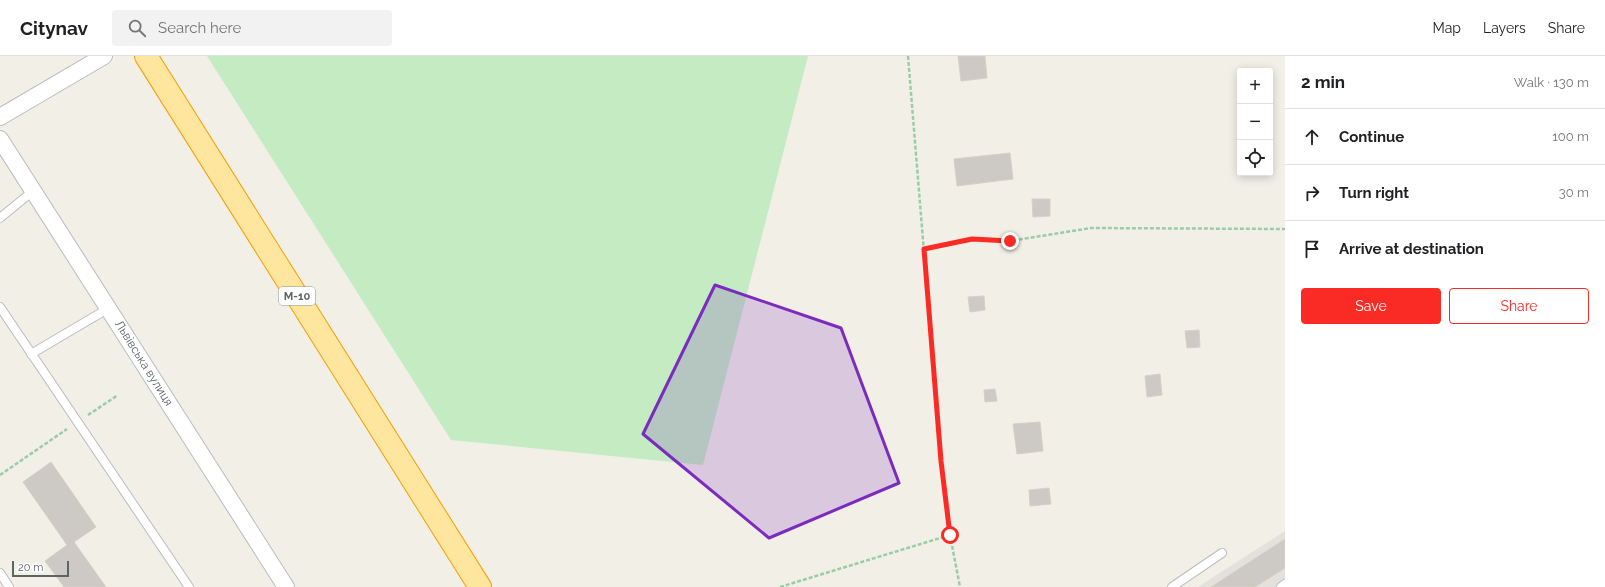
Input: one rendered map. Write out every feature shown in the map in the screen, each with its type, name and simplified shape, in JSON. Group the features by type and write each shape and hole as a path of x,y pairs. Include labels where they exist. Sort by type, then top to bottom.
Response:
{"highway":[{"name":"М-10","path":"146,56 480,587"}],"street":[{"path":"0,117 104,56"},
{"name":"Львівська вулиця","path":"0,139 286,587"}],"lane":[{"path":"0,218 33,191"},
{"path":"0,307 189,587"},
{"path":"31,354 109,308"},
{"path":"1172,587 1222,553"},
{"path":"0,573 9,587"},
{"path":"1280,587 1285,584"}],"path":[{"path":"908,56 941,461 950,535 960,587"},
{"path":"924,249 972,239 1010,241 1091,228 1285,229"},
{"path":"0,475 118,395"},
{"path":"780,587 950,535"}],"highlighted area":[{"path":"715,285 841,328 899,483 769,538 643,434"}],"shaded area":[{"path":"1285,531 1285,587 1198,587"}],"green space":[{"path":"207,56 808,56 703,465 451,440"}],"building":[{"path":"958,56 985,56 987,78 961,81"},
{"path":"1010,153 1013,179 957,186 954,159"},
{"path":"1032,199 1050,199 1050,216 1033,217"},
{"path":"984,296 985,310 970,312 968,297"},
{"path":"1199,330 1200,347 1187,348 1185,331"},
{"path":"1160,374 1162,395 1147,397 1145,376"},
{"path":"995,389 997,401 985,402 984,390"},
{"path":"1040,422 1043,451 1017,454 1013,424"},
{"path":"51,462 96,527 74,542 106,587 64,587 45,561 67,545 23,482"},
{"path":"1049,488 1051,504 1030,506 1029,490"},
{"path":"1285,539 1285,568 1255,587 1211,587"}],"route":[{"path":"950,535 941,461 924,249 972,239 1010,241"}]}
